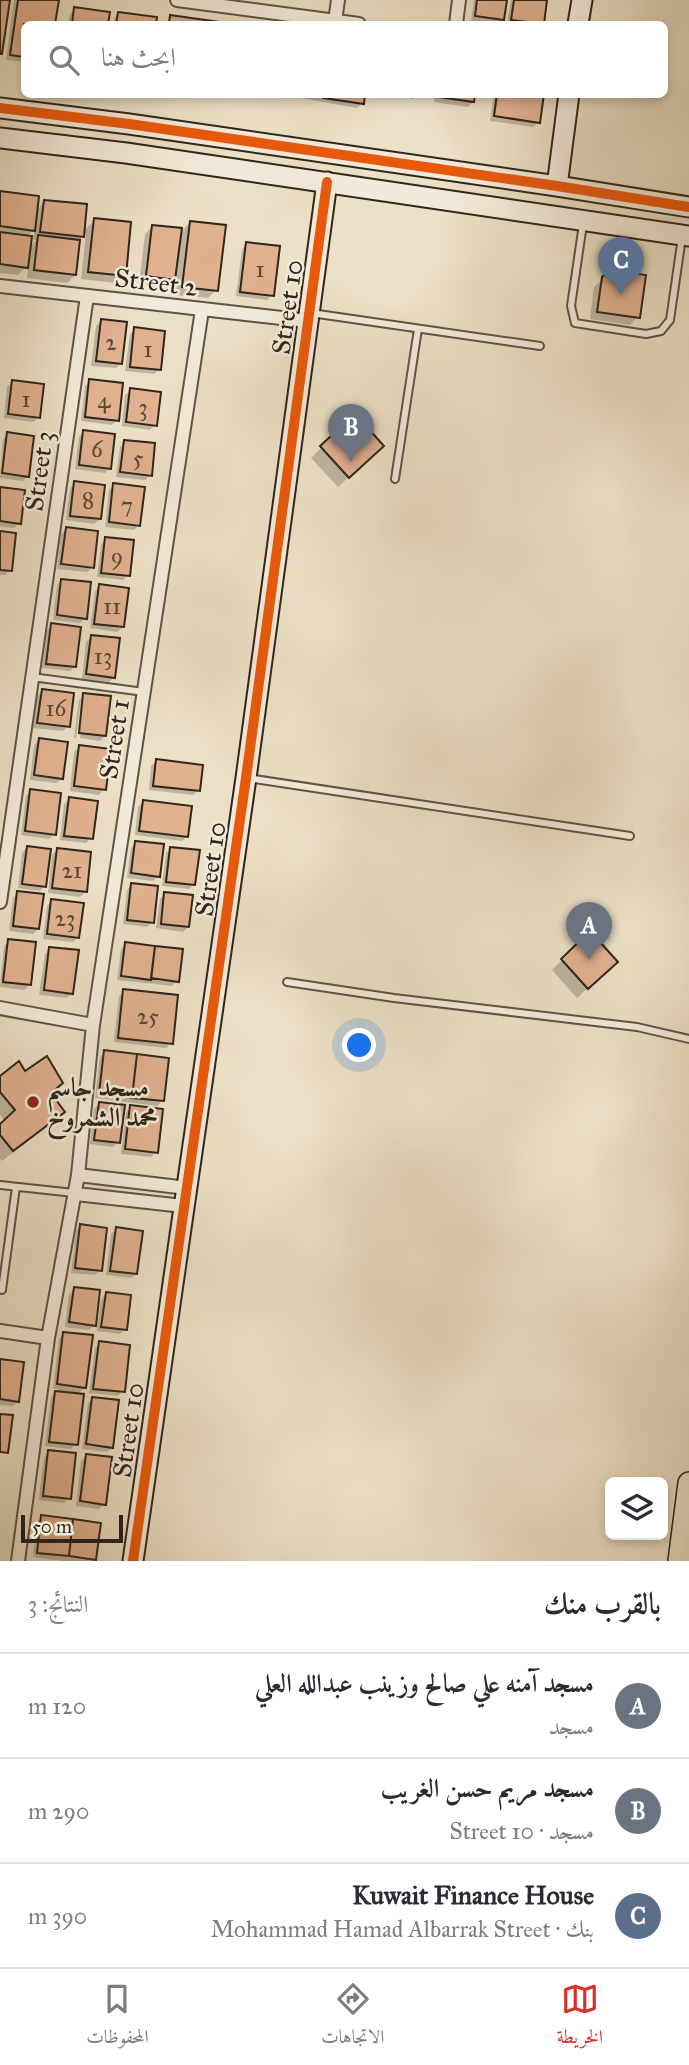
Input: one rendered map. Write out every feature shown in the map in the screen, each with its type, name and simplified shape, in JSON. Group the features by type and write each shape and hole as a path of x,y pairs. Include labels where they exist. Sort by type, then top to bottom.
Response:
{"main road":[{"path":"678,1561 689,1483"}],"street":[{"path":"177,0 223,3 335,21 338,0"},
{"path":"456,21 459,0"},
{"path":"578,21 582,0"},
{"path":"557,186 568,98"},
{"path":"0,108 129,124 689,207"},
{"path":"42,142 51,129 48,114"},
{"path":"126,153 120,137 129,124"},
{"path":"0,138 126,153 686,236"},
{"name":"Street 10","path":"133,1561 246,778 327,182"},
{"path":"653,231 662,228 666,219 664,210 657,203"},
{"name":"Street 2","path":"0,286 202,310 308,317"},
{"name":"Street 3","path":"0,902 87,296"},
{"name":"Street 1","path":"18,1561 48,1338 76,1194 93,1025 202,310"},
{"path":"0,1009 93,1025"},
{"path":"78,1175 185,1197"},
{"path":"76,1194 185,1197"},
{"path":"0,1331 48,1338"}],"lane":[{"path":"584,220 572,314 575,323 611,330 655,334 662,331 670,320 686,236"},
{"path":"308,317 540,346"},
{"path":"395,479 418,329"},
{"path":"33,677 144,692"},
{"path":"246,778 629,836"},
{"path":"287,982 394,998 637,1027 689,1040"},
{"path":"0,1185 76,1194"},
{"path":"2,1290 16,1187"}],"building":[{"path":"0,0 10,0 2,54 0,54"},
{"path":"18,0 59,0 56,21 21,21 21,57 10,55"},
{"path":"477,0 507,0 504,20 475,16"},
{"path":"514,0 547,0 544,21 511,20"},
{"path":"74,7 110,12 108,21 72,21"},
{"path":"118,12 157,17 156,21 116,21"},
{"path":"170,15 213,21 169,21"},
{"path":"323,98 365,98 364,104"},
{"path":"445,98 474,98 474,102"},
{"path":"496,98 543,98 540,123 494,116"},
{"path":"0,191 39,196 35,231 0,226"},
{"path":"44,200 87,204 84,237 40,232"},
{"path":"94,218 131,222 126,276 88,272"},
{"path":"190,221 226,225 218,291 182,287"},
{"path":"152,225 182,228 175,280 146,276"},
{"path":"0,232 32,236 28,268 0,264"},
{"path":"38,235 80,240 76,275 34,270"},
{"path":"246,242 280,246 274,296 240,292"},
{"path":"610,270 646,275 640,318 597,312 602,277"},
{"path":"101,319 127,322 122,364 96,361"},
{"path":"134,327 165,331 161,370 130,367"},
{"path":"89,379 123,383 119,421 85,417"},
{"path":"12,380 44,384 40,418 8,414"},
{"path":"130,388 161,392 157,426 126,422"},
{"path":"355,414 384,446 349,478 320,446"},
{"path":"83,430 115,434 111,469 79,465"},
{"path":"7,432 34,436 29,477 2,473"},
{"path":"124,440 155,443 152,476 120,472"},
{"path":"74,481 105,485 101,519 70,516"},
{"path":"113,483 145,487 140,526 109,522"},
{"path":"0,487 25,490 21,524 0,521"},
{"path":"66,527 98,531 94,568 61,564"},
{"path":"0,531 16,533 12,571 0,570"},
{"path":"105,537 134,540 130,576 101,573"},
{"path":"61,579 91,582 87,619 57,615"},
{"path":"99,584 129,588 124,627 94,624"},
{"path":"51,623 81,627 76,667 46,664"},
{"path":"91,635 120,638 115,678 86,674"},
{"path":"42,689 74,693 70,727 37,723"},
{"path":"83,693 111,696 106,736 79,733"},
{"path":"39,738 68,742 63,779 34,775"},
{"path":"79,745 111,749 106,790 74,786"},
{"path":"156,759 203,765 200,791 153,786"},
{"path":"30,789 61,793 56,835 25,831"},
{"path":"69,797 98,801 93,839 64,836"},
{"path":"143,800 192,806 188,837 139,831"},
{"path":"135,841 164,844 160,877 131,873"},
{"path":"27,846 51,849 46,887 22,884"},
{"path":"170,847 200,850 195,885 166,882"},
{"path":"57,848 91,852 87,892 52,888"},
{"path":"131,883 158,886 154,923 127,920"},
{"path":"17,891 44,894 39,929 13,926"},
{"path":"164,892 193,895 189,927 161,924"},
{"path":"51,899 84,903 79,938 47,934"},
{"path":"590,931 618,962 588,989 561,959"},
{"path":"8,939 36,942 31,985 3,982"},
{"path":"125,942 155,946 151,980 121,976"},
{"path":"155,946 183,949 179,982 151,978"},
{"path":"49,947 79,950 73,994 44,990"},
{"path":"123,989 178,995 173,1044 118,1038"},
{"path":"104,1050 137,1054 132,1098 99,1094"},
{"path":"137,1054 169,1058 164,1101 132,1098"},
{"name":"مسجد جاسم محمد الشمروخ","path":"47,1056 63,1083 51,1093 65,1112 13,1151 0,1135 0,1124 15,1110 0,1092 0,1076 19,1061 25,1071"},
{"path":"99,1102 125,1105 120,1143 94,1140"},
{"path":"130,1105 163,1109 158,1153 125,1149"},
{"path":"80,1224 107,1228 102,1271 75,1268"},
{"path":"116,1227 143,1231 137,1274 110,1271"},
{"path":"74,1287 100,1290 96,1326 69,1322"},
{"path":"106,1292 131,1295 127,1330 101,1327"},
{"path":"63,1332 93,1335 86,1388 57,1384"},
{"path":"99,1341 130,1345 125,1392 93,1389"},
{"path":"0,1359 24,1362 19,1402 0,1399"},
{"path":"55,1391 84,1394 78,1445 49,1442"},
{"path":"92,1397 119,1400 113,1448 86,1444"},
{"path":"0,1414 13,1415 8,1453 0,1452"},
{"path":"48,1450 76,1453 71,1499 43,1496"},
{"path":"86,1454 112,1457 106,1505 80,1501"},
{"path":"41,1515 73,1519 69,1556 37,1553"},
{"path":"73,1519 101,1523 96,1560 69,1556"}],"cycle path":[{"path":"0,108 129,124 689,207"},
{"path":"133,1561 246,778 327,182"}],"place":[{"name":"Kuwait Finance House","path":"621,295"},
{"name":"مسجد مريم حسن الغريب","path":"351,462"},
{"name":"مسجد آمنه علي صالح وزينب عبدالله العلي","path":"589,960"},
{"name":"مسجد جاسم محمد الشمروخ","path":"33,1102"}]}
